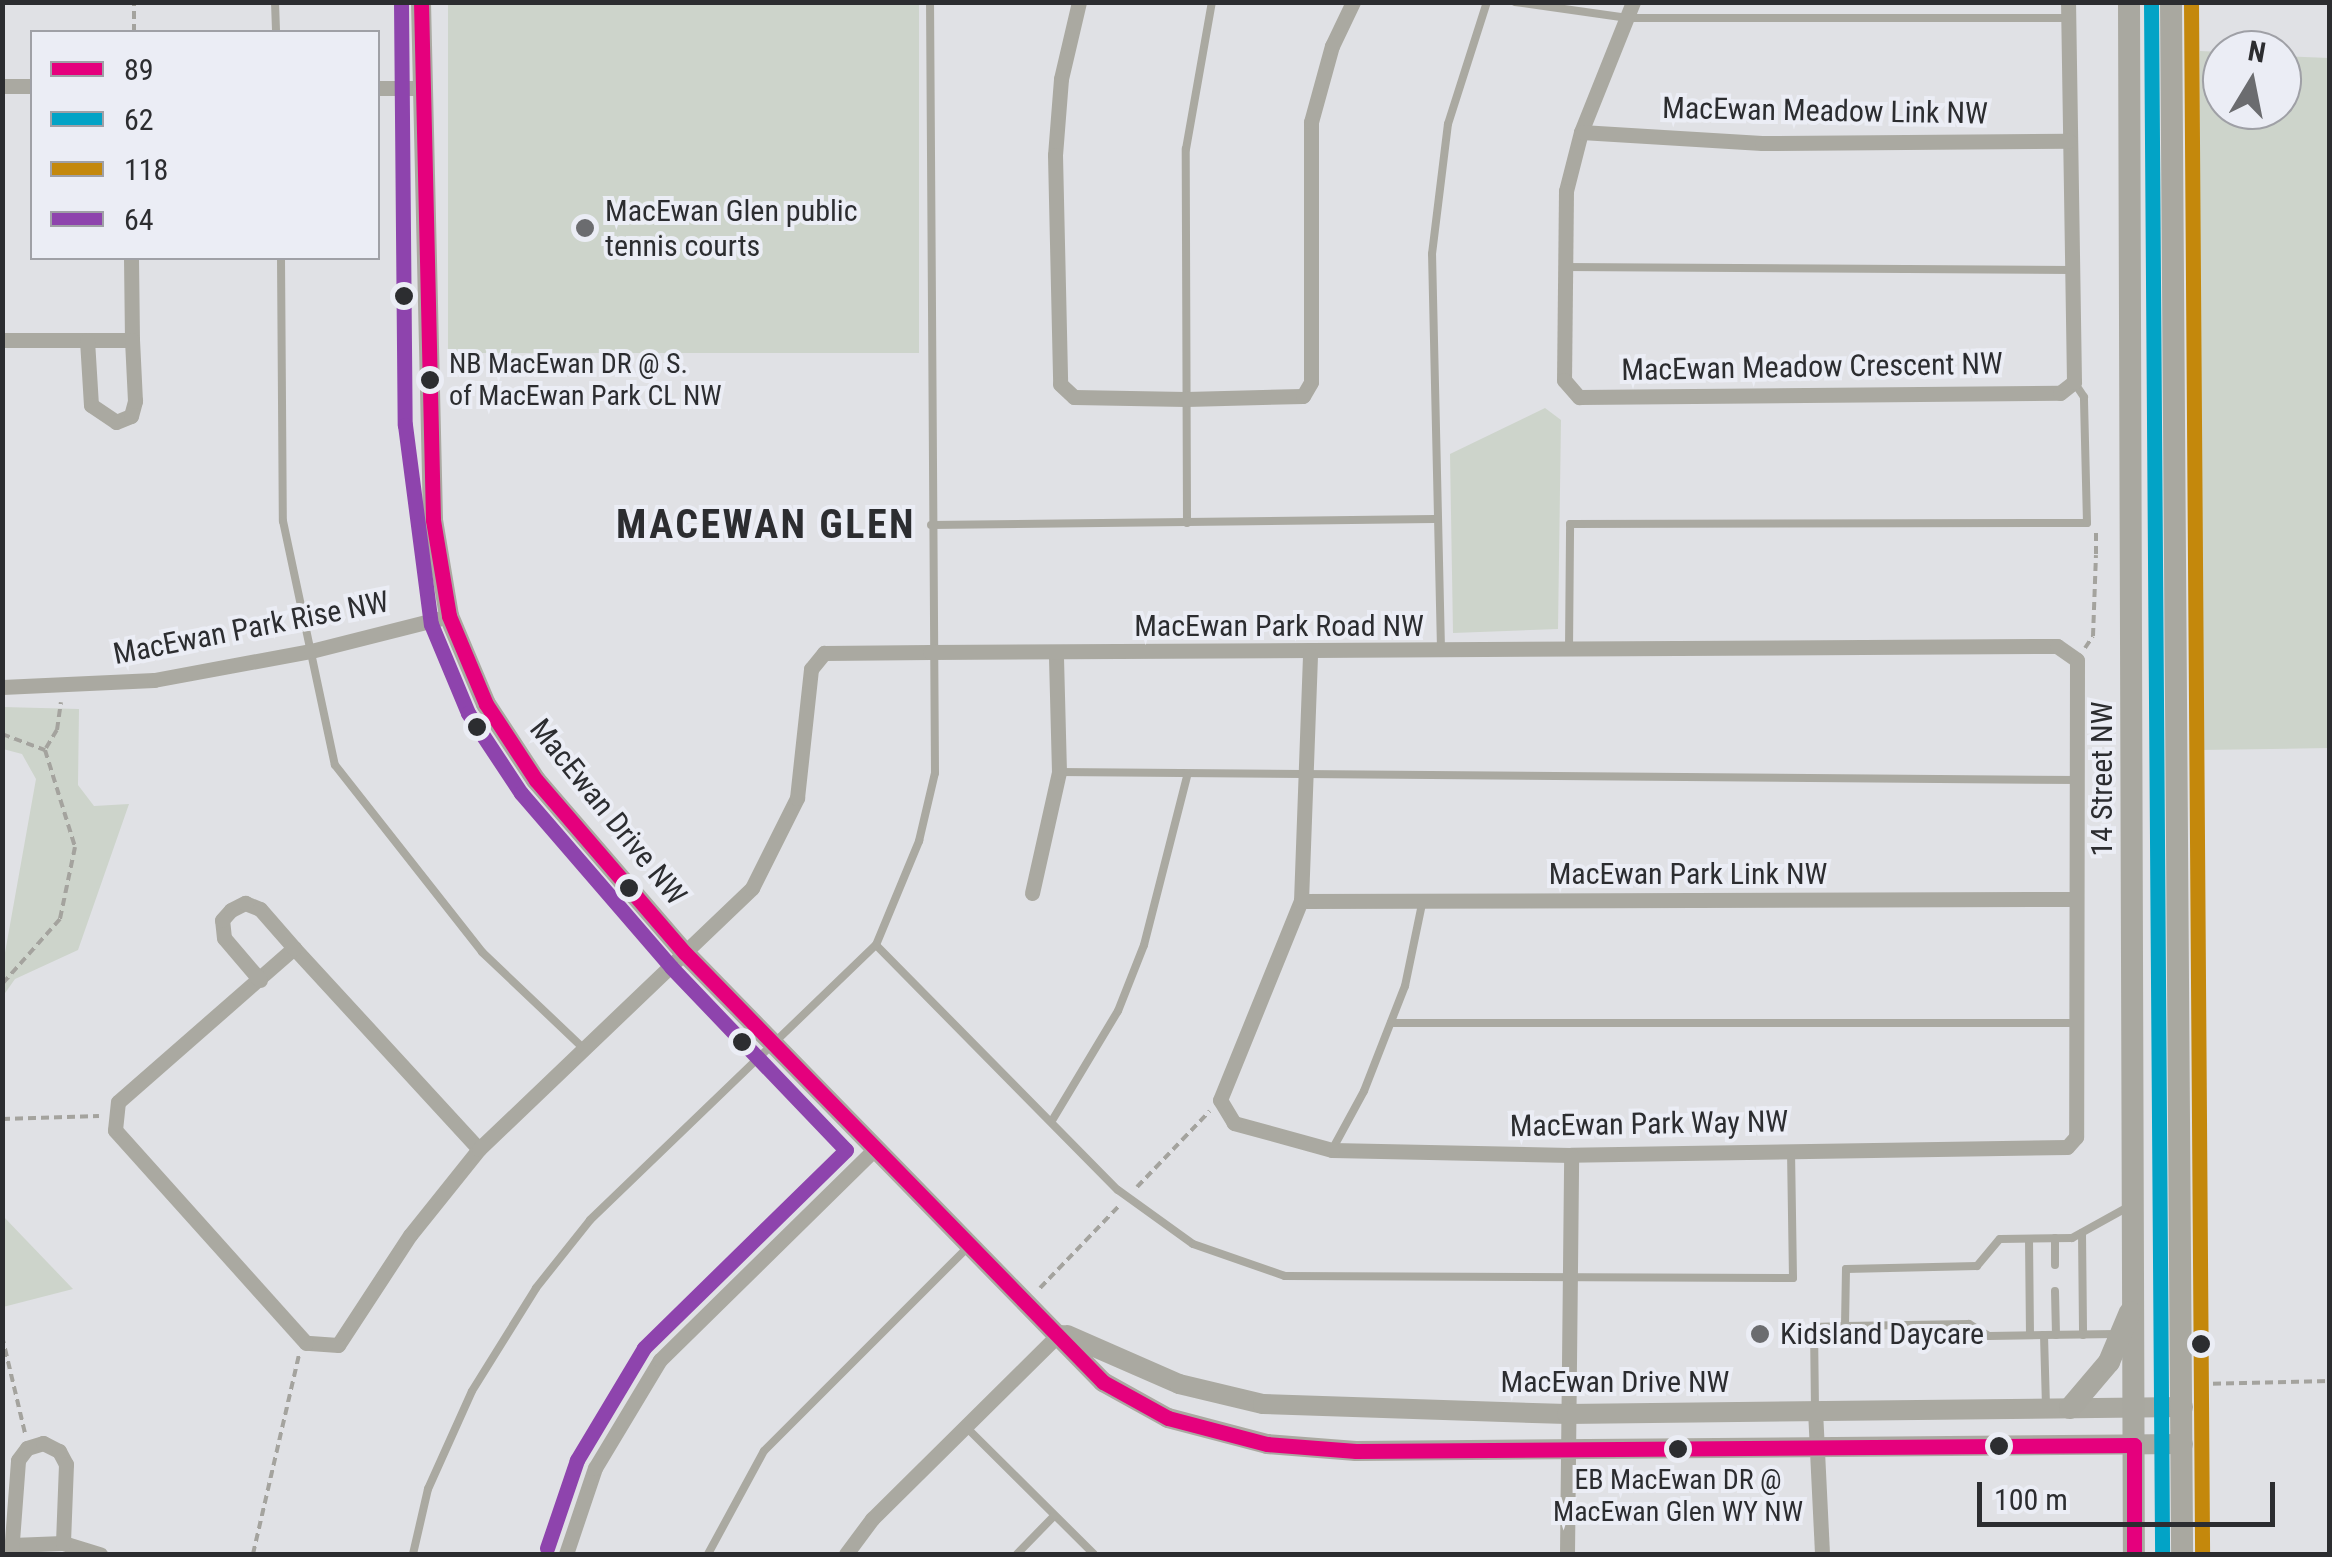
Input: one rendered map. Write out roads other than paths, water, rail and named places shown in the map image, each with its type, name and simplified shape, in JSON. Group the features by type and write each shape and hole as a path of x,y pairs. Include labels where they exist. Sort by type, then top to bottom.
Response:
{"main road":[{"name":"14 Street NW","path":"2129,2 2134,1554"},
{"path":"2170,2 2182,1554"},
{"path":"2070,1408 2097,1381 2135,1299"}],"street":[{"name":"MacEwan Drive NW","path":"420,2 426,425 449,616 486,704 536,780 685,954 968,1246 1061,1332 1104,1382 1168,1418 1268,1444 1568,1454 2182,1444"},
{"path":"1078,2 1060,78 1056,156 1060,384 1074,397 1186,399 1303,396 1311,382 1311,122 1332,46 1353,2"},
{"name":"MacEwan Meadow Crescent NW","path":"1630,10 1581,132 1566,191 1564,380 1580,397 2060,392 2074,382"},
{"path":"2068,10 2074,382"},
{"path":"2,86 30,86"},
{"path":"380,88 424,88"},
{"name":"MacEwan Meadow Link NW","path":"1581,132 1762,143 2069,140"},
{"path":"87,340 92,404 116,422 131,416 136,401 131,260"},
{"path":"2,340 132,340"},
{"name":"MacEwan Park Rise NW","path":"2,687 154,680 312,652 449,616"},
{"name":"MacEwan Park Road NW","path":"260,980 118,1102 115,1130 306,1342 338,1346 410,1235 479,1149 581,1046 685,954 752,888 777,847 804,763 810,669 824,653 1310,654 2057,646 2077,660"},
{"path":"1032,893 1059,772 1056,654"},
{"path":"1301,900 1310,773 1310,654"},
{"name":"MacEwan Park Way NW","path":"1301,900 1220,1100 1234,1123 1332,1150 1571,1155 2067,1147 2076,1137 2077,660"},
{"name":"MacEwan Park Link NW","path":"1301,900 1422,904 2076,899"},
{"path":"294,948 260,980 224,938 222,920 230,910 245,903 260,909 479,1149"},
{"path":"566,1554 596,1468 660,1360 874,1150"},
{"path":"1567,1554 1571,1155"},
{"name":"MacEwan Drive NW","path":"1061,1332 1179,1384 1263,1404 1568,1414 2183,1407"},
{"path":"846,1554 964,1426 1061,1332"},
{"path":"1816,1410 1822,1554"},
{"path":"62,1543 66,1464 44,1443 27,1448 18,1460 11,1550 62,1543 100,1554"}],"lane":[{"path":"275,2 276,30"},
{"path":"413,1554 428,1489 472,1391 536,1288 590,1220 778,1047 876,945 919,841 935,773 930,652 930,2"},
{"path":"1187,523 1186,149 1194,74 1212,2"},
{"path":"1441,653 1434,519 1437,187 1448,124 1487,2"},
{"path":"1515,2 1630,10 2068,10"},
{"path":"280,260 283,521 336,765 482,952 581,1046"},
{"path":"1564,267 2072,270"},
{"path":"1569,651 1570,524 2088,523 2084,397 2074,382"},
{"path":"931,525 1434,519"},
{"path":"1059,772 2078,780"},
{"path":"1052,1120 1118,1011 1144,945 1188,776"},
{"path":"1332,1150 1392,1023 1422,904"},
{"path":"876,945 1127,1197 1193,1244 1285,1276 1793,1278 1791,1150"},
{"path":"1392,1023 2075,1024"},
{"path":"1845,1326 1846,1269 1977,1266 2000,1239 2055,1238 2082,1233 2134,1204"},
{"path":"2082,1233 2084,1335"},
{"path":"2055,1238 2055,1265"},
{"path":"2029,1239 2030,1335"},
{"path":"708,1554 764,1450 968,1246"},
{"path":"2055,1291 2056,1335"},
{"path":"1816,1410 1814,1327 1968,1324 1989,1336 2120,1334"},
{"path":"2044,1335 2046,1408"},
{"path":"964,1426 1052,1518 1094,1554"},
{"path":"1017,1554 1052,1518"}],"place":[{"name":"MacEwan Glen public tennis courts","path":"585,228"},
{"name":"NB MacEwan DR @ S. of MacEwan Park CL NW","path":"430,380"},
{"name":"Kidsland Daycare","path":"1760,1334"},
{"name":"EB MacEwan DR @ MacEwan Glen WY NW","path":"1678,1449"}],"district":[{"name":"MACEWAN GLEN","path":"766,525"}]}
